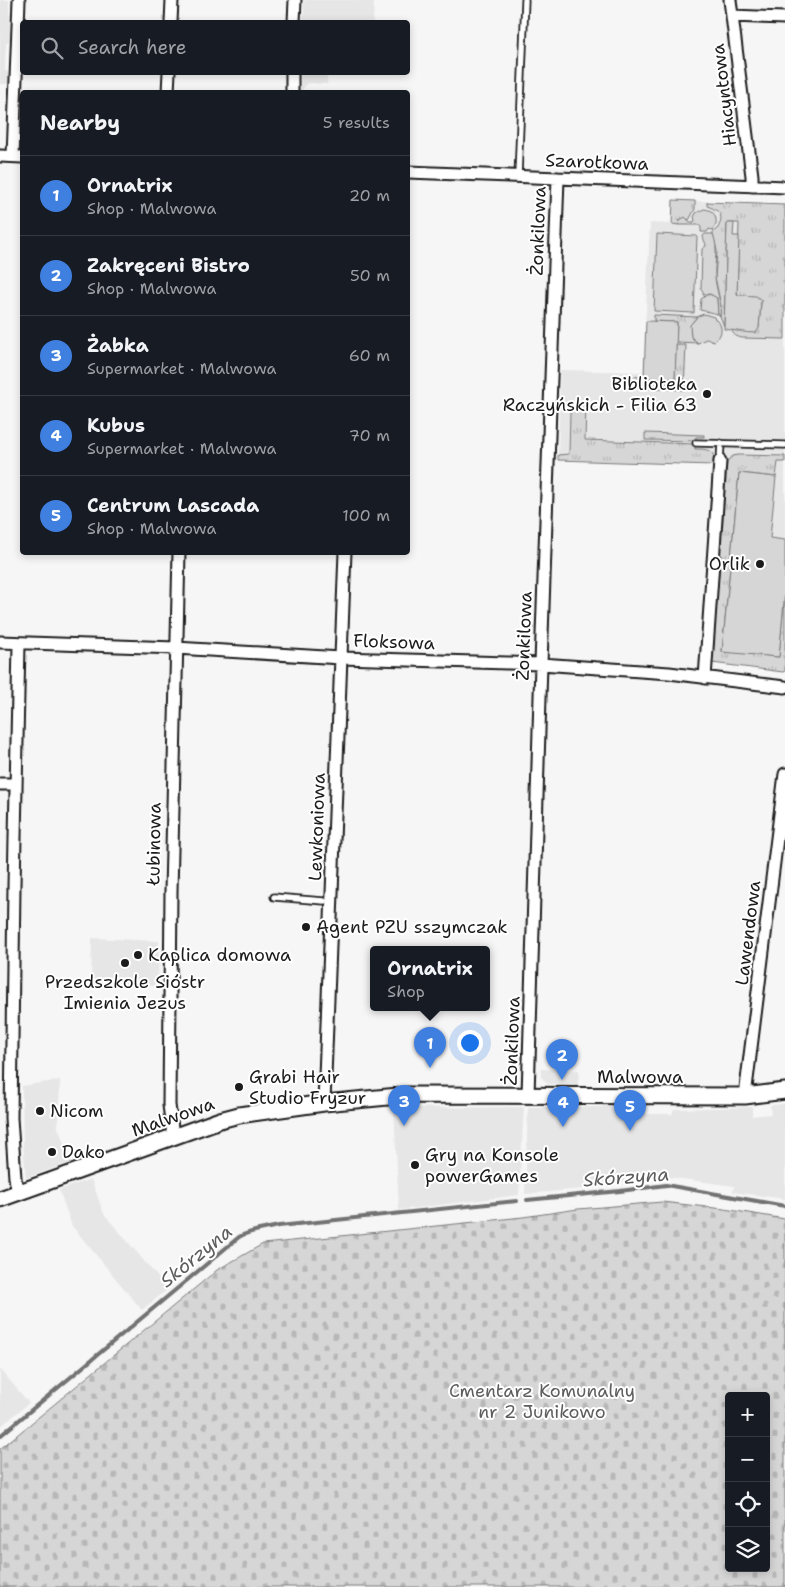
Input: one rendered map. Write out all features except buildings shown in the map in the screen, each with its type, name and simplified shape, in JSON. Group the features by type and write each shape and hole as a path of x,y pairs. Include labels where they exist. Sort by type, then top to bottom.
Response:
{"street":[{"path":"0,156 18,156 19,0"},
{"path":"171,20 172,0"},
{"path":"294,20 295,0"},
{"name":"Hiacyntowa","path":"730,0 752,186"},
{"path":"732,16 785,18"},
{"path":"168,90 169,75"},
{"path":"292,75 292,90"},
{"name":"Szarotkowa","path":"410,172 785,187"},
{"name":"Żonkilowa","path":"528,1095 558,178"},
{"path":"705,678 720,461"},
{"name":"Łubinowa","path":"173,1136 169,1105 171,883 179,555"},
{"name":"Lewkoniowa","path":"324,1103 345,555"},
{"name":"Floksowa","path":"0,642 176,648 341,658 541,664 669,674 785,687"},
{"path":"18,1193 15,1178 11,1118 15,784 19,644"},
{"name":"Lawendowa","path":"745,1096 785,774"},
{"path":"0,784 15,784"},
{"name":"Malwowa","path":"0,1199 220,1120 239,1115 324,1103 409,1095 745,1096 785,1091"}],"lane":[{"path":"518,176 525,0"},
{"path":"696,443 785,445"},
{"path":"720,461 721,443"},
{"path":"274,897 324,901"}],"shaded area":[{"path":"0,0 9,0 10,41 6,44 5,70 9,74 8,84 0,84"},
{"path":"304,0 374,0 373,20 303,20"},
{"path":"301,75 327,75 327,84 308,83 300,90"},
{"path":"673,200 785,205 785,658 739,473 729,462 713,461 712,465 558,460 560,370 643,372 650,223 672,224"},
{"name":"Przedszkole Sióstr Imienia Jezus","path":"92,938 159,941 158,986 91,984"},
{"path":"541,1069 579,1070 578,1085 548,1084 541,1077"},
{"path":"60,1080 58,1127 71,1162 26,1178 23,1144 22,1086"},
{"path":"785,1104 785,1199 733,1192 734,1186 653,1175 594,1188 525,1194 528,1107 646,1105 647,1114 672,1114 674,1109 752,1107 752,1116 771,1114 770,1105"},
{"path":"394,1108 524,1108 519,1195 399,1210"},
{"path":"91,1179 104,1214 168,1289 142,1310 72,1226 59,1190"},
{"path":"0,1369 29,1403 0,1427"}],"green space":[{"path":"673,200 695,201 695,209 689,220 685,218 680,220 679,225 672,224"},
{"path":"707,202 785,205 785,339 742,338 736,336 732,330 759,328 761,302 761,300 737,295 739,223 727,223 724,326 720,316 721,306 715,277 717,251 713,234 718,228 721,219 717,211 707,206"},
{"path":"704,209 710,210 715,216 716,224 712,230 709,229 707,232 701,232 700,225 679,225 680,220 685,217 690,222 694,222 696,213"},
{"path":"727,223 734,223 733,236 739,236 737,295 756,296 761,300 759,328 756,333 724,329"},
{"path":"657,234 697,236 694,313 654,311"},
{"path":"705,234 713,234 715,240 715,277 720,316 718,314 717,298 710,294 703,295 701,289 702,249 706,246 703,236"},
{"path":"708,294 717,298 718,314 700,310 701,299"},
{"path":"704,314 714,317 718,321 721,331 715,341 706,339 698,343 691,337 690,325 698,316"},
{"path":"654,315 697,317 692,323 690,330 692,337 698,343 676,342 677,322 654,321"},
{"path":"646,321 677,322 675,379 644,378"},
{"path":"676,345 686,345 684,390 641,388 641,385 628,384 624,376 675,379"},
{"path":"580,404 586,405 585,440 695,444 695,449 711,452 715,461 713,461 712,465 558,460 558,455 569,454 570,413 572,409 579,409"},
{"path":"645,433 704,435 704,437 696,437 695,441 645,440"},
{"path":"733,456 785,456 785,462 778,462 776,477 739,473 722,651 779,657 785,591 785,671 783,672 712,663 727,461"},
{"path":"739,473 776,477 770,538 785,540 785,591 779,657 722,652"},
{"name":"Cmentarz Komunalny nr 2 Junikowo","path":"662,1202 724,1209 785,1219 785,1587 0,1587 0,1449 217,1270 263,1244 523,1217 578,1209"}],"waterway":[{"name":"Skórzyna","path":"527,1200 666,1185 785,1206"},
{"name":"Skórzyna","path":"0,1436 239,1237 258,1230 279,1226 517,1201"}],"place":[{"name":"Biblioteka Raczyńskich - Filia 63","path":"707,394"},
{"name":"Orlik","path":"760,564"},
{"name":"Agent PZU sszymczak","path":"306,927"},
{"name":"Kaplica domowa","path":"138,955"},
{"name":"Przedszkole Sióstr Imienia Jezus","path":"125,963"},
{"name":"Ornatrix","path":"430,1068"},
{"name":"Zakręceni Bistro","path":"562,1080"},
{"name":"Grabi Hair Studio Fryzur","path":"239,1087"},
{"name":"Nicom","path":"40,1111"},
{"name":"Żabka","path":"404,1126"},
{"name":"Kubus","path":"563,1127"},
{"name":"Centrum Lascada","path":"630,1131"},
{"name":"Dako","path":"52,1152"},
{"name":"Gry na Konsole powerGames","path":"415,1165"}]}
